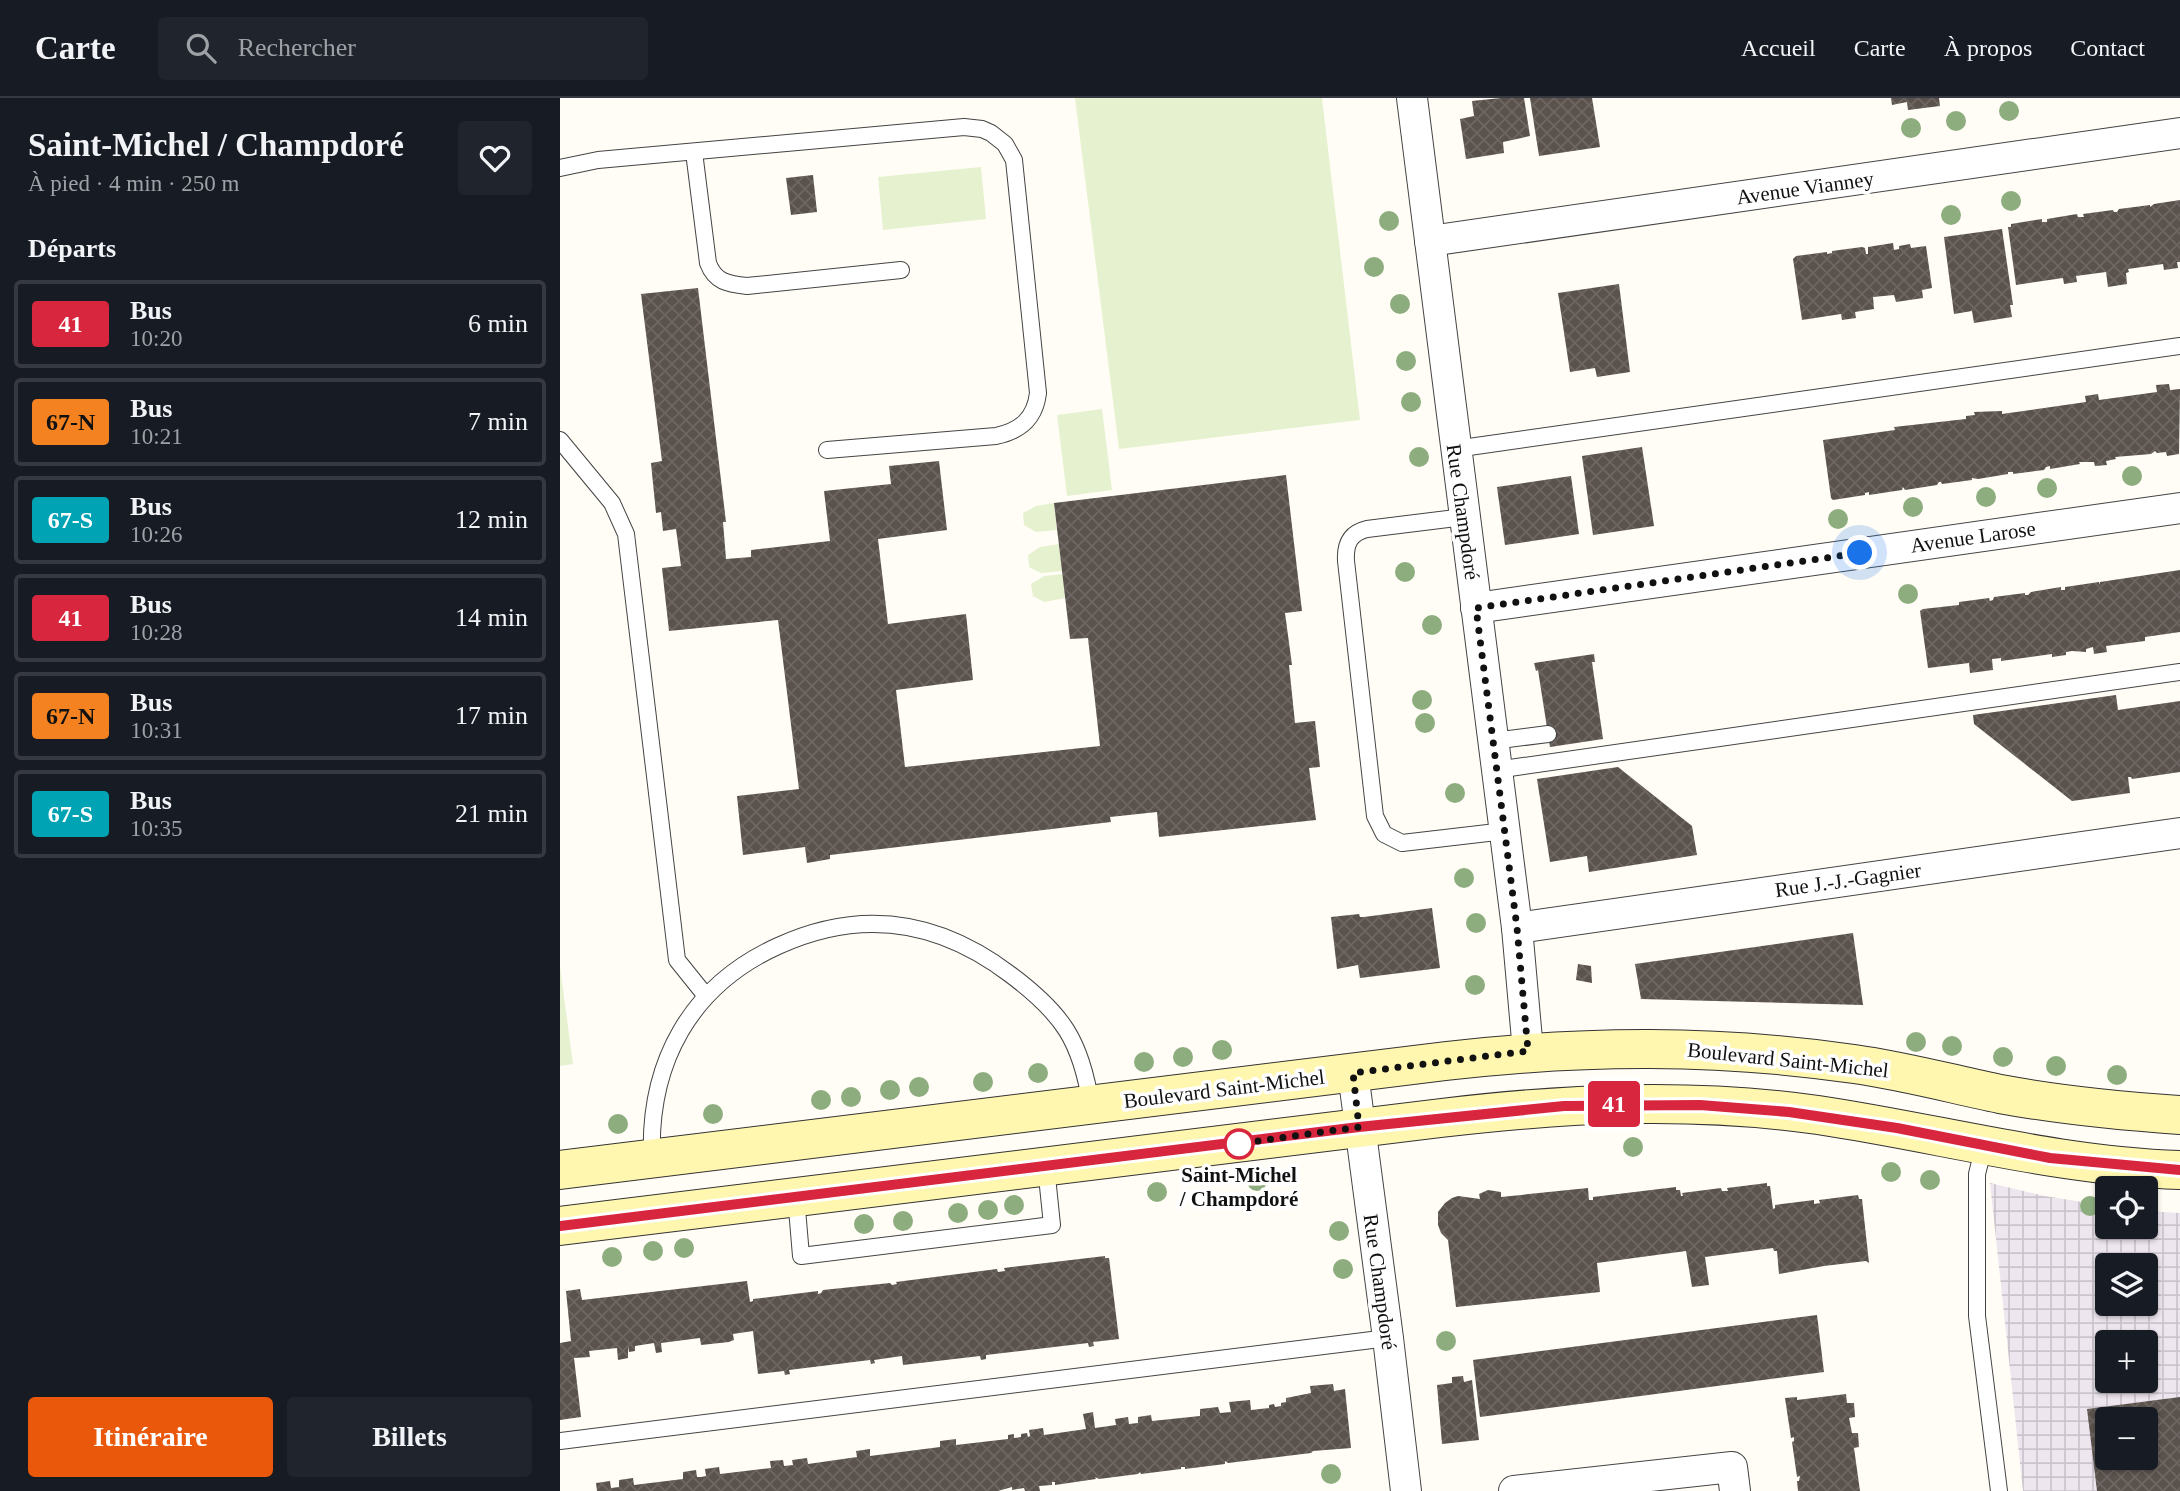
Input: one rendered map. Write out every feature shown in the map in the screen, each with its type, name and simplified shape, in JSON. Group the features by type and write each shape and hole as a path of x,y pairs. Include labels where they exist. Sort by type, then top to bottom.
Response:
{"main road":[{"name":"Boulevard Saint-Michel","path":"560,1170 1528,1051 1656,1047 1798,1057 1884,1069 2001,1094 2180,1115"},
{"path":"560,1226 1359,1127 1553,1106 1690,1104 1815,1115 2082,1163 2180,1170"}],"street":[{"name":"Rue Champdoré","path":"1412,98 1517,928 1528,1051"},
{"name":"Avenue Vianney","path":"1430,241 2180,133"},
{"name":"Avenue Larose","path":"1476,608 2180,508"},
{"name":"Rue J.-J.-Gagnier","path":"1517,928 2180,833"},
{"name":"Rue Champdoré","path":"1353,1073 1406,1491"},
{"path":"1514,1491 1734,1479"}],"lane":[{"path":"560,168 598,160 964,127 982,129 1005,144 1010,152 1018,191 1038,393 1032,415 1018,429 996,436 827,450"},
{"path":"694,152 708,263 715,277 722,282 747,286 901,270"},
{"path":"1455,449 2180,346"},
{"path":"560,440 612,503 626,534 677,960 706,996"},
{"path":"1464,517 1367,529 1355,534 1347,544 1346,561 1375,816 1384,834 1402,843 1505,831"},
{"path":"1496,770 2180,672"},
{"path":"1493,741 1548,734"},
{"path":"652,1159 651,1130 657,1095 666,1066 675,1041 706,996 749,960 802,935 847,924 898,924 934,933 985,956 1031,990 1050,1009 1074,1041 1081,1056 1091,1105"},
{"path":"1984,1146 1977,1174 1977,1316 1999,1491"},
{"path":"796,1197 801,1256 1052,1225 1046,1167"},
{"path":"560,1441 1388,1338"}],"shaded area":[{"path":"1990,1183 2095,1204 2095,1239 2158,1239 2158,1212 2180,1213 2180,1491 2023,1491"}],"green space":[{"path":"1075,98 1322,98 1360,420 1119,449"},
{"path":"981,167 986,219 883,230 878,177"},
{"path":"1102,409 1112,490 1067,496 1057,415"},
{"path":"1054,503 1057,530 1036,532 1024,525 1023,513 1036,506"},
{"path":"1059,544 1062,571 1041,573 1029,567 1028,555 1040,547"},
{"path":"1063,574 1065,598 1044,602 1033,596 1031,584 1044,576"},
{"path":"560,967 573,1064 560,1066"}],"building":[{"path":"1524,98 1530,136 1503,142 1504,153 1466,159 1460,119 1474,116 1472,101"},
{"path":"1530,98 1592,98 1600,147 1539,156"},
{"path":"1891,98 1939,98 1940,106 1908,110 1907,102 1892,105"},
{"path":"813,175 817,212 791,215 786,178"},
{"path":"2180,200 2178,268 2164,270 2163,264 2128,269 2127,284 2108,287 2106,272 2076,276 2077,282 2064,284 2063,278 2016,285 2008,227 2011,227 2011,224 2042,219 2042,222 2047,222 2047,219 2077,214 2078,217 2084,217 2083,214 2113,210 2117,212 2119,209 2150,207"},
{"path":"2002,229 2013,305 2010,305 2012,317 1974,323 1972,311 1954,314 1944,237"},
{"path":"1893,243 1894,250 1910,244 1911,248 1926,246 1932,288 1922,290 1923,298 1896,302 1894,295 1873,297 1874,309 1855,312 1856,318 1842,320 1841,314 1802,320 1793,259 1796,256 1827,254 1862,247 1868,254 1868,247"},
{"path":"1619,284 1630,372 1597,377 1595,368 1570,372 1558,293"},
{"path":"698,288 726,522 723,522 726,559 751,557 751,550 830,541 824,491 891,484 889,466 939,461 947,530 878,539 888,624 966,614 973,680 896,690 905,767 1100,746 1088,638 1070,639 1054,503 1286,475 1302,611 1285,613 1292,665 1289,665 1295,723 1315,721 1320,767 1309,768 1316,820 1159,837 1157,812 1110,817 1111,822 830,855 830,859 807,863 805,847 743,855 737,796 799,789 778,620 669,631 662,568 681,566 676,529 663,531 661,512 656,513 651,463 662,461 641,294"},
{"path":"2169,384 2170,390 2180,389 2179,454 2167,456 2166,452 2155,451 2151,454 2115,457 2116,459 2106,461 2107,465 2095,466 2094,462 2079,462 2080,464 2050,469 2050,466 2044,470 2013,474 2008,472 1905,490 1903,487 1902,490 1869,495 1869,492 1833,500 1831,498 1823,440 1895,430 1894,427 1966,419 1966,416 1975,415 1974,412 2002,411 2002,414 2086,402 2085,396 2098,394 2099,400 2157,392 2156,385"},
{"path":"1642,447 1654,526 1593,535 1582,456"},
{"path":"1571,476 1579,534 1505,545 1497,487"},
{"path":"2180,570 2180,632 2145,637 2145,641 2106,646 2107,652 2094,654 2093,647 2086,649 2086,652 2072,651 2066,652 2066,655 2052,657 2052,654 2001,661 2001,658 1992,659 1993,670 1970,673 1969,663 1928,668 1920,611 1923,609 1989,598 1990,601 1994,597 2025,593 2028,595 2031,592 2061,587 2061,590 2065,590 2065,587 2099,582 2100,585 2100,582"},
{"path":"1594,654 1595,662 1592,662 1603,739 1550,747 1538,670 1536,671 1534,663"},
{"path":"2116,695 2118,710 2180,701 2180,772 2132,779 2128,777 2130,793 2072,801 1974,724 1973,715"},
{"path":"1618,767 1692,826 1697,855 1589,872 1587,856 1550,862 1537,779"},
{"path":"1432,908 1440,968 1360,978 1358,965 1337,969 1331,917 1359,914 1364,917"},
{"path":"1853,933 1863,1005 1641,999 1635,964"},
{"path":"1578,964 1591,966 1592,983 1576,980"},
{"path":"1767,1183 1767,1186 1770,1186 1773,1209 1775,1205 1814,1200 1814,1204 1820,1203 1819,1200 1858,1195 1859,1199 1862,1199 1869,1263 1866,1261 1824,1266 1779,1274 1777,1251 1773,1248 1705,1257 1709,1285 1692,1287 1686,1251 1597,1263 1600,1292 1456,1307 1448,1240 1438,1225 1438,1212 1452,1198 1458,1196 1480,1199 1479,1194 1488,1190 1501,1192 1501,1197 1588,1188 1589,1200 1593,1200 1593,1197 1676,1187 1683,1196 1682,1193 1721,1188 1722,1191 1728,1191 1727,1188"},
{"path":"1105,1256 1109,1258 1119,1339 1093,1342 1094,1346 1089,1347 1088,1343 986,1355 986,1359 981,1360 980,1356 903,1365 902,1356 874,1360 875,1363 871,1364 870,1360 789,1370 790,1374 785,1375 784,1371 758,1374 753,1331 733,1334 734,1340 729,1342 701,1345 700,1338 661,1343 662,1352 656,1353 654,1343 635,1346 635,1351 629,1352 628,1346 628,1358 618,1360 617,1348 589,1351 590,1357 574,1358 581,1417 560,1420 560,1343 571,1341 566,1291 580,1289 582,1300 747,1281 750,1302 753,1299 818,1291 818,1294 823,1290 890,1283 892,1285 897,1284 896,1282 997,1269 998,1272 1005,1271 1004,1268"},
{"path":"1817,1315 1824,1372 1480,1417 1473,1360"},
{"path":"1463,1376 1464,1382 1472,1380 1479,1440 1442,1444 1437,1385 1452,1383 1452,1377"},
{"path":"1333,1384 1334,1391 1345,1389 1351,1448 1228,1463 1225,1461 1225,1464 1185,1469 1181,1467 1099,1479 1095,1477 1096,1479 1055,1485 1055,1482 1052,1482 1052,1485 1039,1486 1040,1491 1025,1491 1024,1488 1012,1490 1012,1487 998,1491 597,1491 596,1483 610,1481 611,1488 619,1487 619,1480 633,1478 634,1485 683,1479 683,1472 696,1470 697,1477 701,1477 706,1476 705,1469 719,1467 720,1474 771,1468 770,1461 783,1460 784,1466 793,1465 792,1460 807,1458 808,1464 857,1457 856,1451 870,1449 870,1456 940,1447 940,1441 956,1439 956,1445 1008,1439 1008,1435 1014,1434 1014,1438 1027,1433 1028,1437 1029,1430 1043,1428 1044,1435 1086,1429 1083,1414 1093,1412 1095,1428 1116,1425 1115,1419 1128,1417 1129,1424 1138,1423 1138,1417 1151,1415 1152,1421 1200,1416 1200,1409 1218,1407 1220,1413 1231,1412 1229,1402 1250,1400 1251,1410 1269,1408 1269,1405 1274,1404 1275,1407 1281,1406 1281,1403 1286,1402 1286,1398 1311,1393 1310,1386"},
{"path":"1846,1394 1847,1403 1854,1403 1855,1417 1849,1418 1852,1433 1858,1433 1859,1447 1854,1448 1860,1491 1798,1491 1797,1481 1800,1476 1797,1477 1792,1442 1794,1437 1791,1438 1785,1398 1797,1397 1797,1400"},
{"path":"2180,1397 2180,1491 2097,1491 2087,1409 2095,1408 2095,1470 2158,1470 2158,1407 2102,1407"}],"bus line":[{"name":"41","path":"560,1226 1359,1127 1564,1106 1700,1105 1789,1112 1897,1128 2082,1163 2180,1170"}],"place":[{"name":"Saint-Michel / Champdoré","path":"1239,1144"}],"route":[{"path":"1239,1144 1236,1144 1359,1127 1353,1073 1528,1051 1517,928 1476,608 1860,553"}]}
